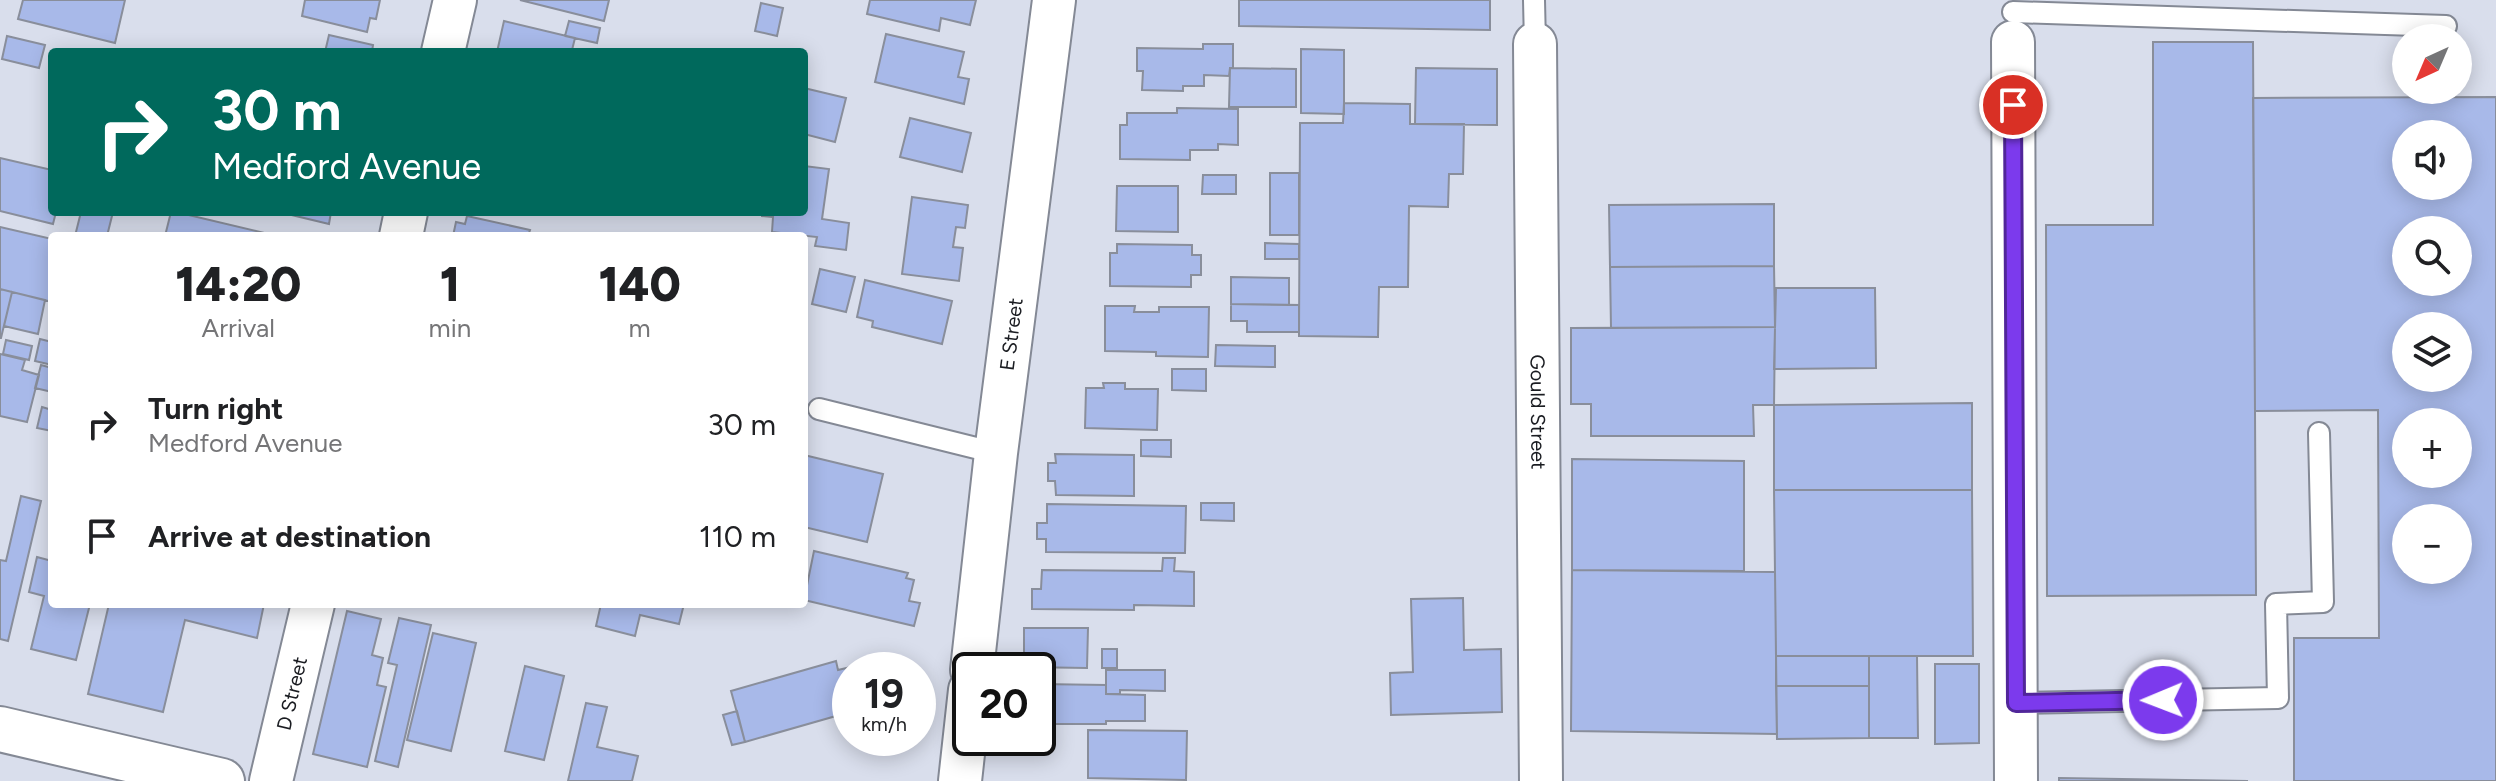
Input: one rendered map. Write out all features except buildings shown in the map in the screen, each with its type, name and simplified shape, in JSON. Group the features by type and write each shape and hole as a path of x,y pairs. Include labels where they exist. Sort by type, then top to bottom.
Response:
{"main road":[{"path":"0,729 222,781"}],"street":[{"path":"444,48 455,0"},
{"name":"E Street","path":"974,652 1054,0"},
{"path":"2013,18 2016,781"},
{"name":"Gould Street","path":"1535,44 1541,781"},
{"name":"D Street","path":"271,781 312,608"},
{"path":"960,781 963,756"}],"lane":[{"path":"1534,0 1535,44"},
{"path":"2013,18 2392,25"},
{"path":"819,409 996,453"},
{"path":"2016,703 2278,698 2276,604 2323,602 2319,433"}],"route":[{"path":"2013,105 2016,703 2163,700"}]}
